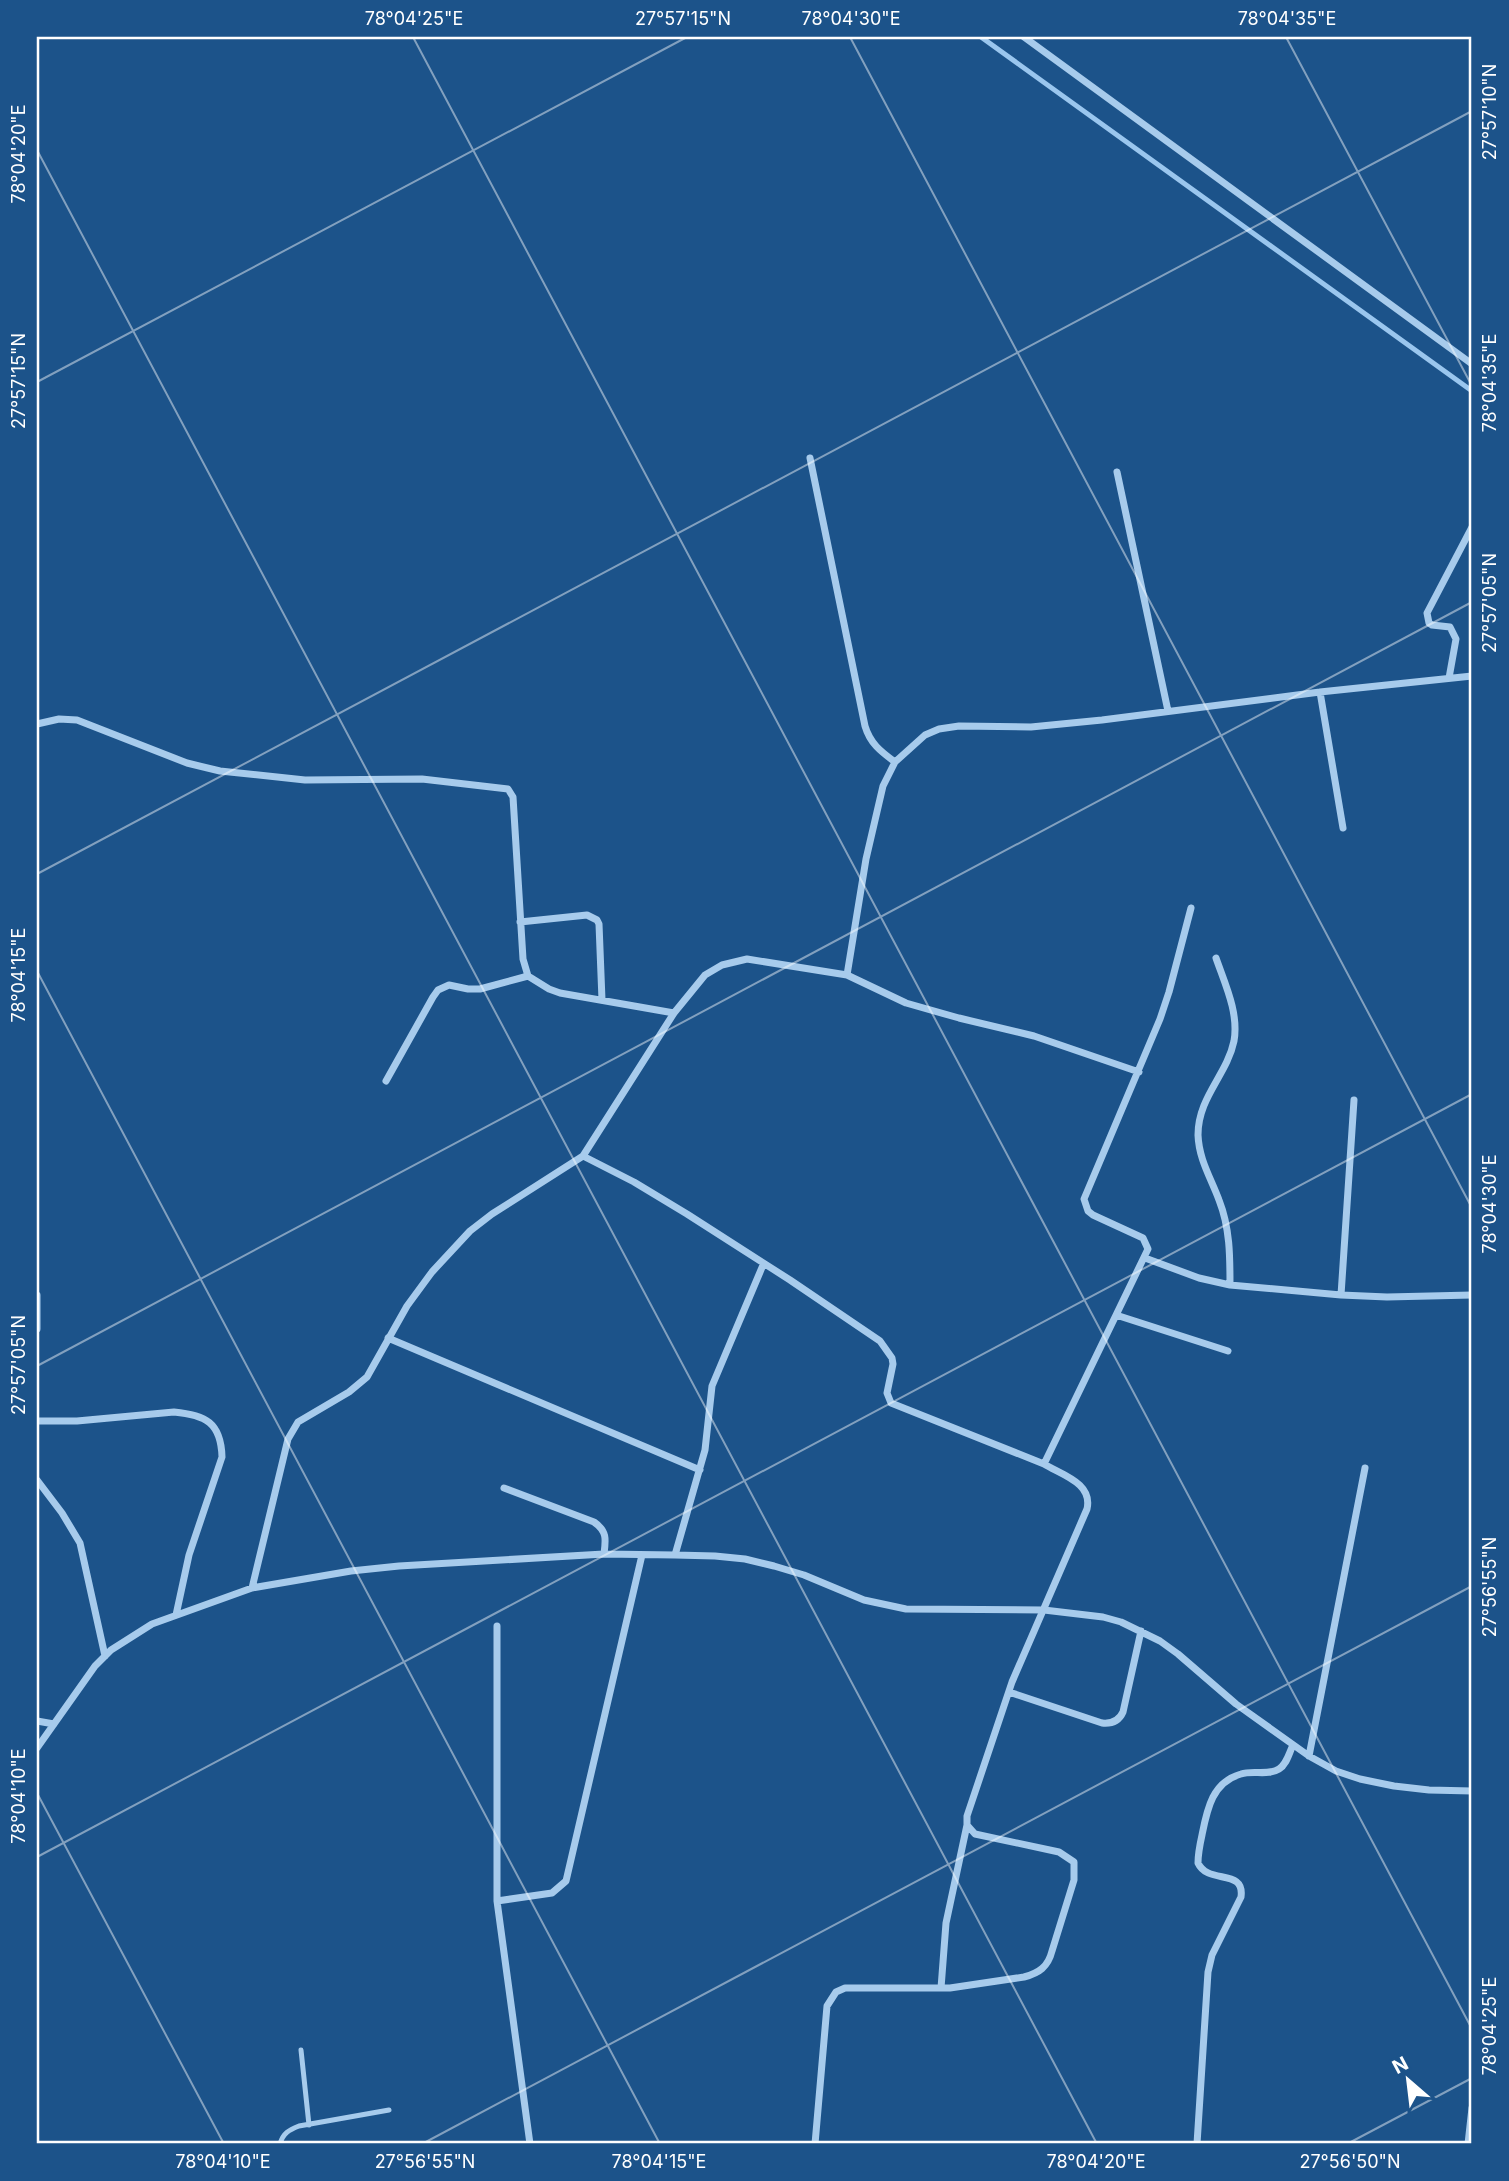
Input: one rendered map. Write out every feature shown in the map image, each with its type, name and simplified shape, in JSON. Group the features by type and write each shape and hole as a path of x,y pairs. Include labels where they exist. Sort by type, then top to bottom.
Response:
{"street":[{"path":"1024,37 1472,364"},
{"path":"810,458 864,726 874,745 895,762"},
{"path":"1118,472 1168,711"},
{"path":"1449,678 1455,635 1450,627 1429,623 1427,612 1472,527"},
{"path":"847,975 866,859 883,786 895,762 925,735 939,729 958,726 1042,726 1472,676"},
{"path":"1320,692 1343,828"},
{"path":"37,724 59,719 76,720 187,763 220,771 305,780 422,779 508,789 513,797 523,959 528,976 540,985 560,993 674,1013"},
{"path":"1044,1464 1148,1249 1143,1238 1093,1215 1088,1211 1084,1199 1170,992 1191,908"},
{"path":"520,922 587,915 597,920 602,1000"},
{"path":"1216,958 1231,1002 1234,1041 1205,1101 1198,1133 1200,1154 1219,1201 1227,1230 1230,1285"},
{"path":"251,1588 288,1439 293,1429 308,1415 360,1385 372,1371 407,1306 432,1272 470,1231 583,1156 674,1013 705,975 722,965 737,960 765,961 847,975 906,1003 1034,1036 1139,1072"},
{"path":"386,1081 433,997 443,986 480,989 528,976"},
{"path":"1341,1295 1354,1100"},
{"path":"583,1156 634,1182 880,1341 887,1349 893,1364 887,1393 891,1403 1044,1464 1082,1485 1087,1491 1089,1502 1009,1692 968,1808 967,1825 946,1923 941,1988"},
{"path":"1145,1258 1199,1278 1230,1285 1387,1297 1472,1295"},
{"path":"675,1555 707,1438 712,1386 764,1265"},
{"path":"37,1295 37,1329"},
{"path":"1116,1315 1228,1351"},
{"path":"388,1338 699,1470"},
{"path":"37,1421 76,1421 174,1412 190,1413 208,1420 218,1431 222,1443 222,1457 189,1555 176,1615"},
{"path":"1309,1756 1365,1468"},
{"path":"37,1480 80,1543 105,1656"},
{"path":"504,1488 594,1521 604,1530 604,1554"},
{"path":"37,1748 95,1666 130,1636 152,1624 251,1588 351,1571 399,1566 604,1554 715,1556 774,1566 804,1575 864,1600 906,1609 1044,1610 1103,1617 1121,1622 1160,1641 1236,1704 1309,1756 1336,1771 1360,1779 1429,1790 1472,1791"},
{"path":"497,1901 552,1893 566,1881 642,1555"},
{"path":"497,1626 497,1901 530,2144"},
{"path":"1009,1692 1102,1723 1115,1722 1123,1712 1142,1632"},
{"path":"37,1721 54,1724"},
{"path":"1197,2144 1208,1972 1212,1955 1242,1890 1232,1878 1208,1874 1198,1863 1207,1807 1219,1787 1235,1776 1271,1772 1280,1768 1293,1745"},
{"path":"815,2144 827,2006 836,1992 845,1988 941,1988 1024,1977 1035,1975 1049,1961 1073,1880 1074,1861 1059,1852 975,1834 967,1825"},
{"path":"1468,2144 1472,2108"}],"lane":[{"path":"301,2050 309,2124"},
{"path":"280,2144 282,2137 289,2130 389,2110"}],"waterway":[{"path":"981,37 1472,391"}]}
